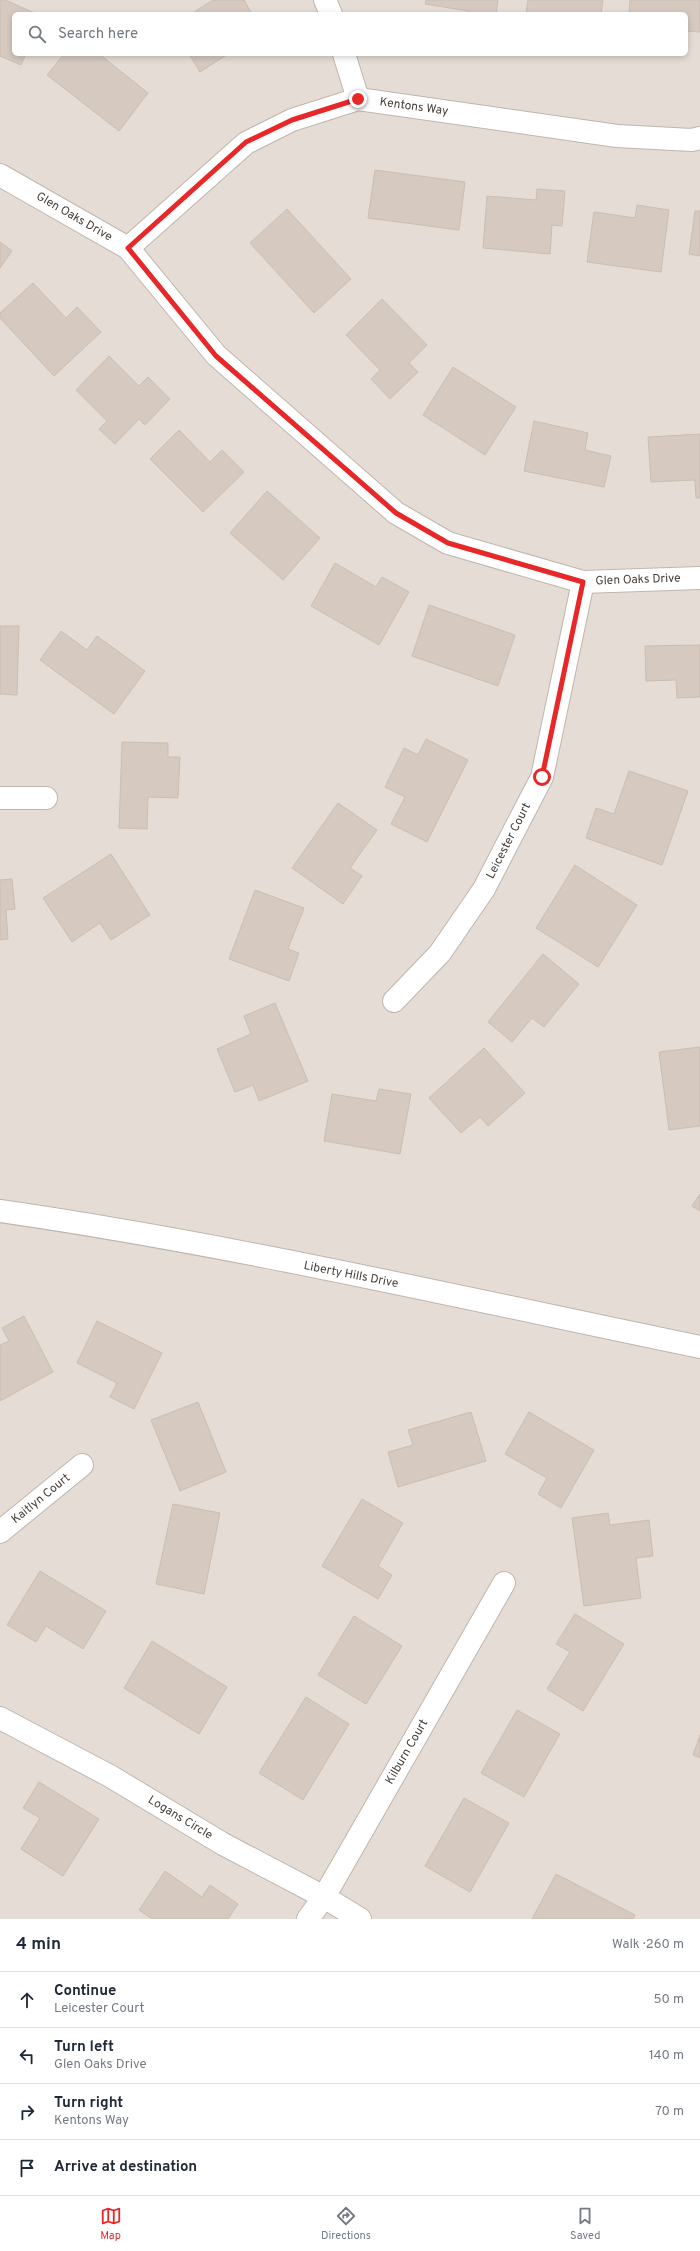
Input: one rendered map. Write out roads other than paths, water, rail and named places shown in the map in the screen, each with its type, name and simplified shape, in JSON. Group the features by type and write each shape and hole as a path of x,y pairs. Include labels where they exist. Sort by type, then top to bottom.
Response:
{"street":[{"path":"325,0 330,12"},
{"path":"345,56 358,99"},
{"name":"Kentons Way","path":"128,248 246,142 292,120 358,99 617,136 692,140 700,138"},
{"name":"Glen Oaks Drive","path":"0,175 128,248 216,356 396,513 448,543 583,582 700,578"},
{"name":"Leicester Court","path":"394,1001 440,953 484,889 542,777 583,582"},
{"path":"0,798 46,798"},
{"name":"Liberty Hills Drive","path":"0,1211 105,1227 382,1281 700,1347"},
{"name":"Kaitlyn Court","path":"0,1532 82,1465"},
{"name":"Kilburn Court","path":"308,1919 324,1897 504,1583"},
{"name":"Logans Circle","path":"0,1718 110,1776 223,1844 324,1897 360,1919"}]}
